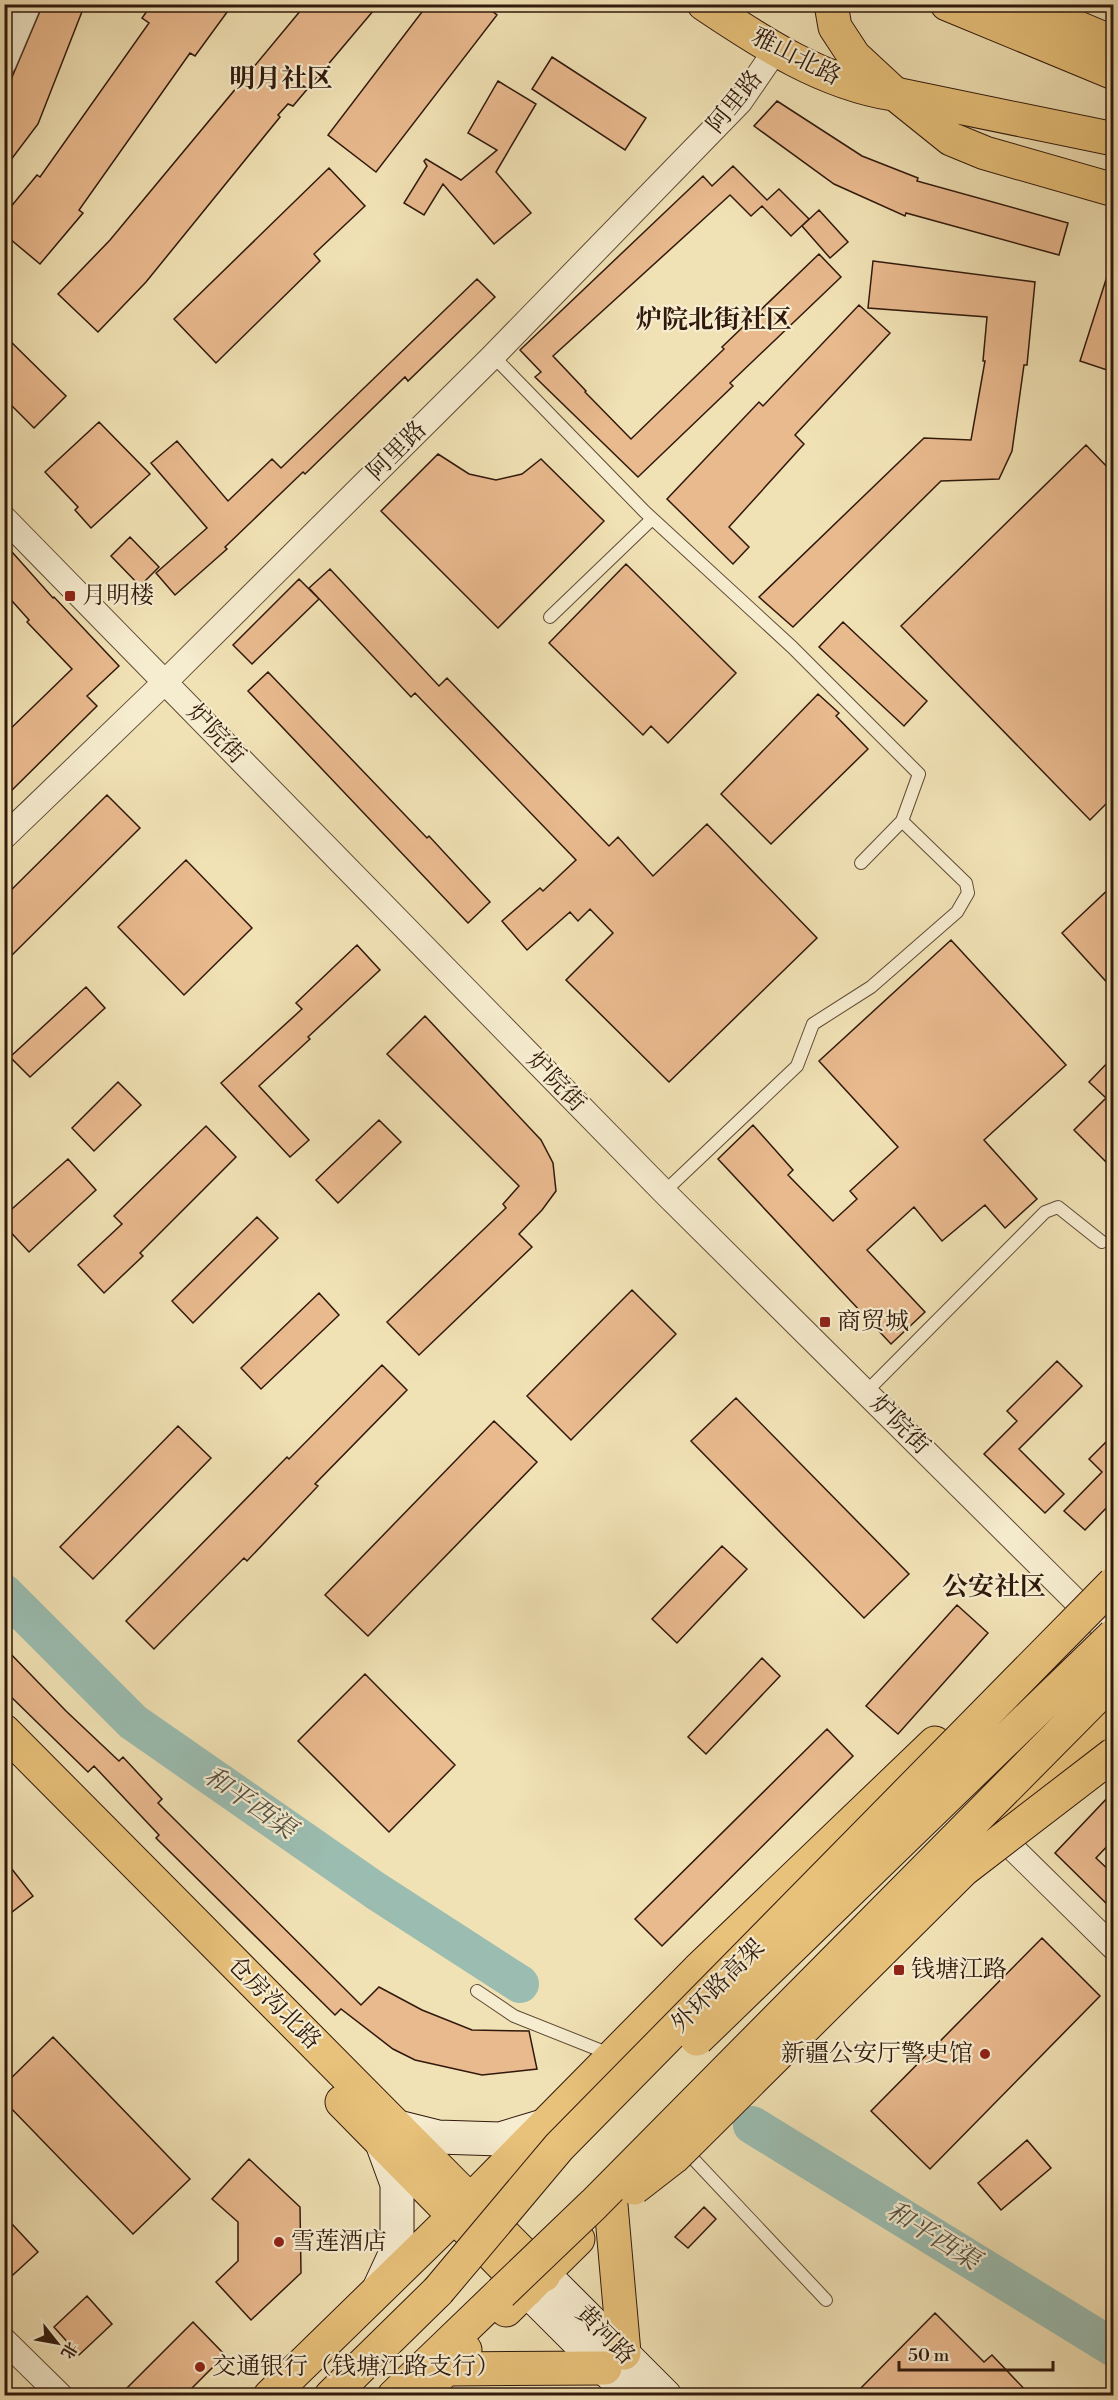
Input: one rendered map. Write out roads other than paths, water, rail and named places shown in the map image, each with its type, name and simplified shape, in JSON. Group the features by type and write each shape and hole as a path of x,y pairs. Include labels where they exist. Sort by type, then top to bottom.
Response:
{"main road":[{"name":"雅山北路","path":"704,4 775,51 864,89 1113,139"},
{"path":"947,4 1113,73"},
{"path":"1022,4 1113,43"},
{"path":"833,16 854,56 895,94 951,139 985,153 1113,190"},
{"path":"270,2396 463,2208 698,1970 1113,1571"},
{"name":"外环路高架","path":"331,2396 438,2291 559,2147 1113,1583"},
{"path":"438,2291 1113,1637"},
{"path":"419,2396 524,2286 611,2187 1113,1679"},
{"path":"524,2286 611,2205 991,1826 1113,1708"},
{"name":"仓房沟北路","path":"4,1731 390,2135"},
{"path":"394,2396 674,2157 963,1869 1113,1754"},
{"name":"仓房沟北路","path":"4,1763 463,2208 524,2286"},
{"path":"379,2289 397,2250 397,2184 390,2135 500,2139 543,2126"},
{"path":"445,2369 615,2360 611,2205"},
{"name":"黄河路","path":"524,2286 615,2360 665,2396"},
{"name":"黄河路","path":"615,2360 633,2396"}],"street":[{"path":"4,63 29,4"},
{"name":"阿里路","path":"4,837 165,682 493,356 740,102 775,51"},
{"name":"炉院街","path":"4,518 664,1192 1113,1637"},
{"path":"991,1826 1113,1948"},
{"path":"4,2340 61,2396"}],"lane":[{"path":"493,356 652,519 792,647 920,774 902,821 861,863"},
{"path":"550,617 652,519"},
{"path":"664,1192 797,1066 813,1024 871,987 957,912 968,893 966,883 902,821"},
{"path":"866,1392 1045,1212 1058,1207 1102,1242"},
{"path":"477,1991 514,2016 613,2055"},
{"path":"676,2140 826,2300"}],"waterway":[{"name":"和平西渠","path":"4,1593 133,1722 376,1891 520,1984"},
{"name":"和平西渠","path":"752,2125 1114,2348"}],"place":[{"name":"月明楼","path":"70,596"},
{"name":"商贸城","path":"825,1322"},
{"name":"钱塘江路","path":"899,1970"},
{"name":"新疆公安厅警史馆","path":"985,2054"},
{"name":"雪莲酒店","path":"279,2242"},
{"name":"交通银行（钱塘江路支行）","path":"200,2367"}],"district":[{"name":"明月社区","path":"281,79"},
{"name":"炉院北街社区","path":"714,320"},
{"name":"公安社区","path":"994,1587"}]}
